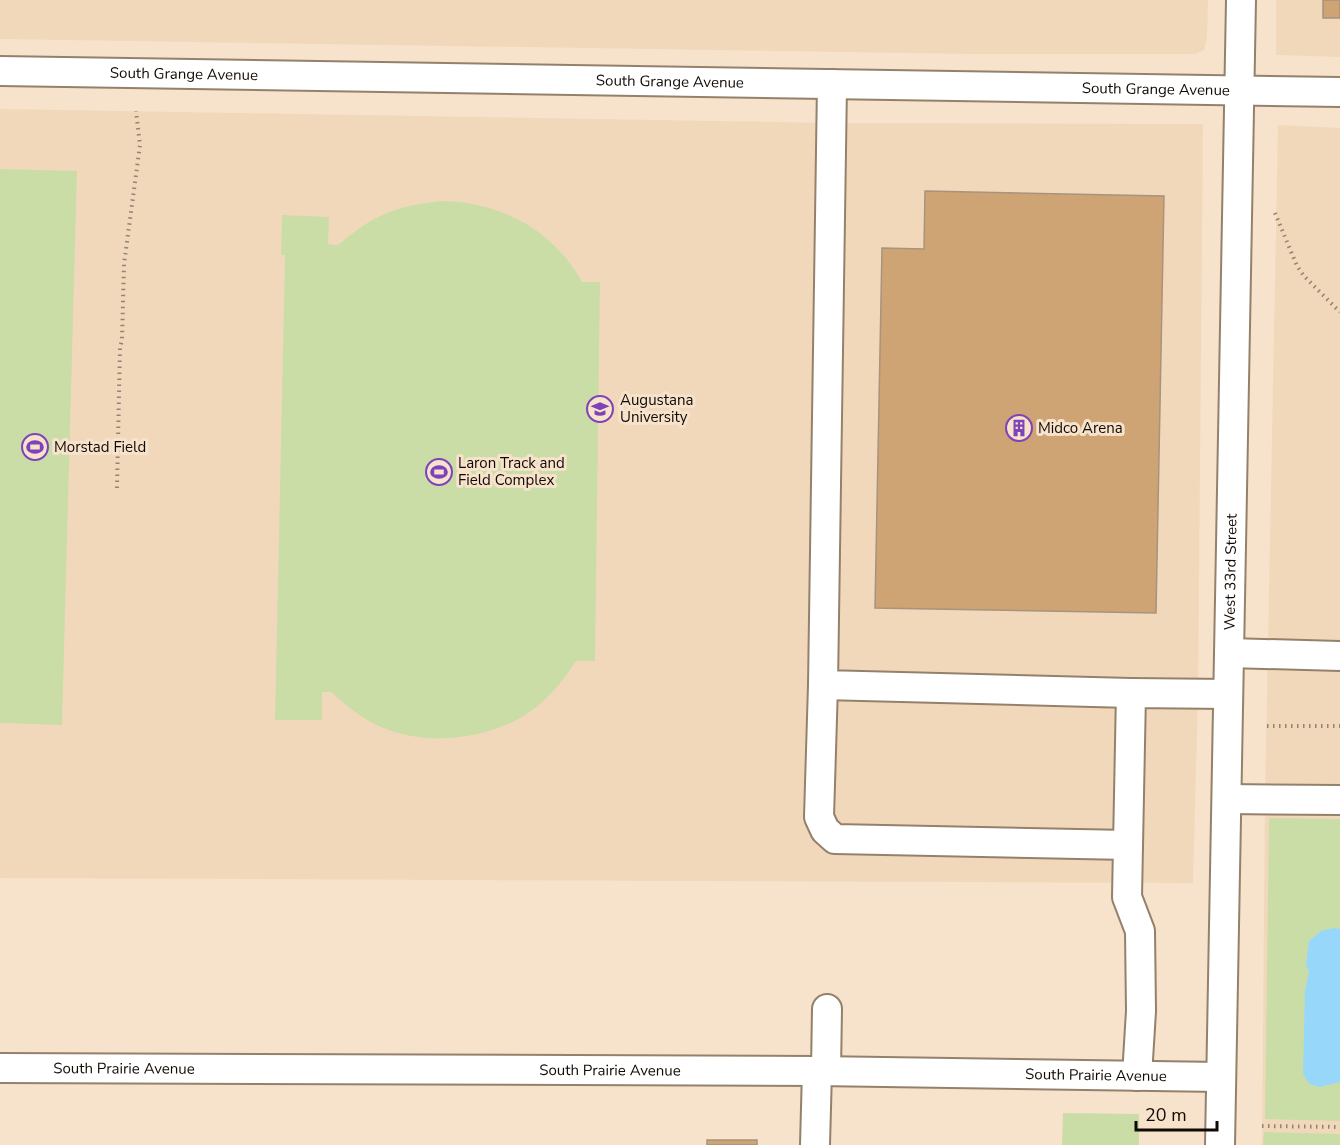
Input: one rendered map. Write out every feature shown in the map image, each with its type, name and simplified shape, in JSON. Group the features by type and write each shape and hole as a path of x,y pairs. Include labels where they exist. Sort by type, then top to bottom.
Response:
{"street":[{"name":"West 33rd Street","path":"1220,1145 1241,0"},
{"name":"South Grange Avenue","path":"0,71 1340,92"},
{"path":"832,84 819,817 825,830 835,839 1128,845"},
{"path":"1229,653 1340,656"},
{"path":"823,685 1228,694"},
{"path":"1131,693 1127,897 1140,931 1141,1011 1137,1076"},
{"path":"1227,799 1340,800"},
{"path":"816,1145 827,1009"},
{"name":"South Prairie Avenue","path":"0,1068 821,1071 1221,1077"}],"path":[{"path":"117,488 124,264 140,145 136,111"},
{"path":"1275,213 1304,276 1340,312"},
{"path":"1267,726 1340,726"},
{"path":"1262,1126 1340,1127"}],"shaded area":[{"path":"0,0 1208,0 1207,38 1204,50 1196,54 970,54 0,39"},
{"path":"1276,0 1340,0 1340,57 1276,55"},
{"name":"Augustana University","path":"0,109 832,123 1203,124 1198,694 1193,883 0,878"},
{"path":"1278,125 1340,128 1340,1145 1262,1145 1265,799"}],"green space":[{"name":"Morstad Field","path":"0,169 77,171 62,725 0,723"},
{"name":"Laron Track and Field Complex","path":"445,201 487,207 525,223 557,248 582,282 600,282 595,661 576,661 552,692 522,717 504,726 465,736 425,738 385,729 362,717 331,692 322,692 322,720 275,720 285,255 281,255 282,215 329,217 328,244 338,245 351,234 387,213 413,205"},
{"path":"1269,818 1340,819 1340,1121 1265,1119"},
{"path":"1063,1113 1139,1114 1139,1145 1062,1145"},
{"path":"1264,1132 1340,1134 1340,1145 1263,1145"}],"water":[{"path":"1340,929 1340,1082 1320,1087 1309,1084 1303,1073 1305,991 1309,971 1306,965 1309,941 1321,931"}],"building":[{"path":"1323,0 1340,0 1340,18 1323,18"},
{"name":"Midco Arena","path":"925,191 1164,196 1156,613 875,608 882,248 924,249"},
{"path":"707,1140 757,1140 757,1145 707,1145"}],"place":[{"name":"Augustana University","path":"600,409"},
{"name":"Midco Arena","path":"1019,428"},
{"name":"Morstad Field","path":"35,447"},
{"name":"Laron Track and Field Complex","path":"439,472"}]}
